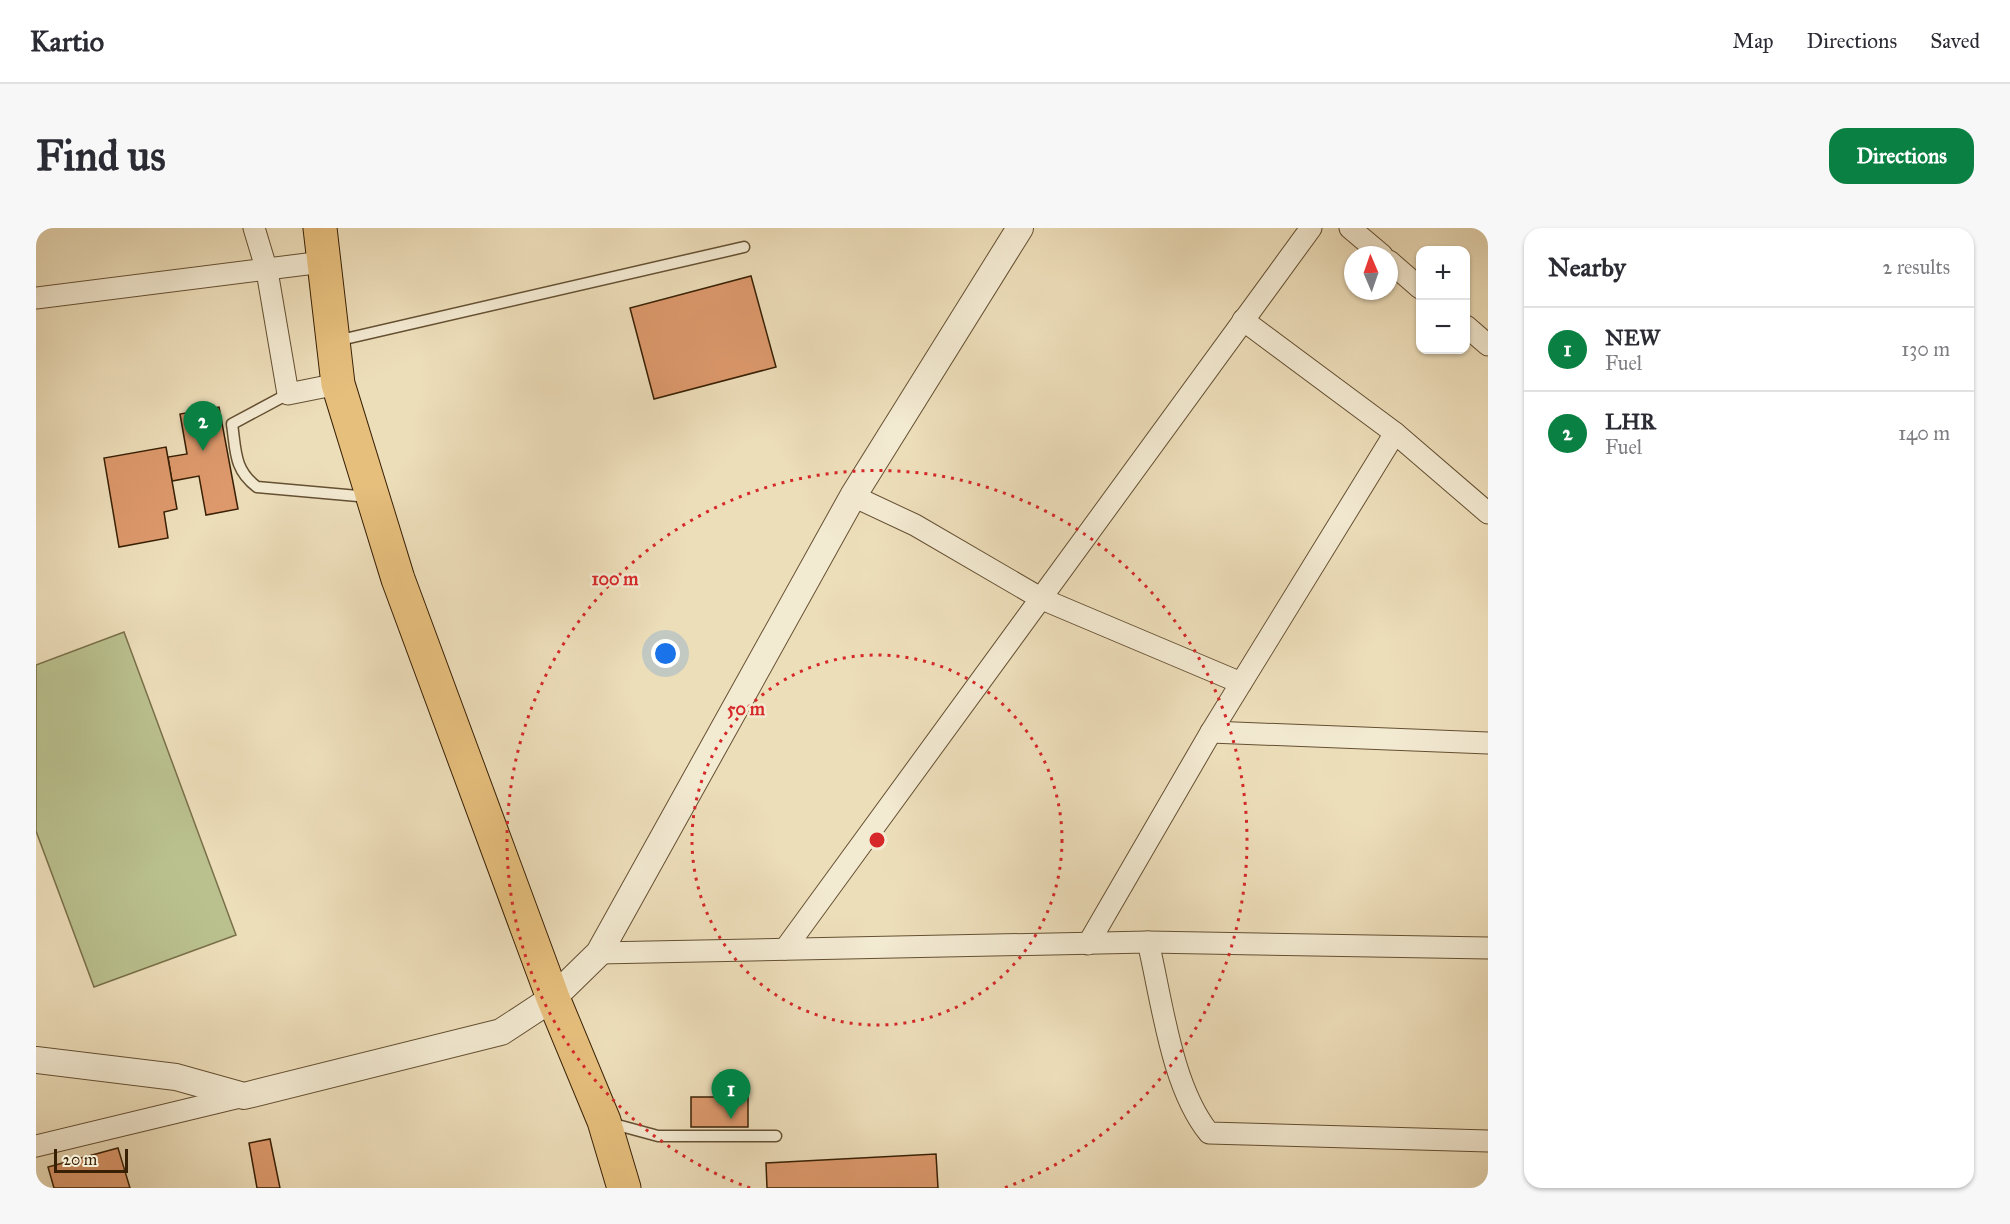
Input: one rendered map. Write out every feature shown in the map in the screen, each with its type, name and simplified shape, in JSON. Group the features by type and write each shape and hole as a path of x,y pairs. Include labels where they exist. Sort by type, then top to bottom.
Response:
{"main road":[{"path":"320,228 338,384 398,579 553,998 604,1121 624,1188"}],"street":[{"path":"254,228 267,271 288,394 338,384"},
{"path":"36,1146 501,1032 553,998 599,952 853,496 1020,228"},
{"path":"785,949 1311,228"},
{"path":"1350,228 1371,246"},
{"path":"36,298 267,271 323,262"},
{"path":"1398,269 1416,285"},
{"path":"1243,320 1395,433 1488,513"},
{"path":"1470,329 1488,345"},
{"path":"1088,944 1211,732 1395,433"},
{"path":"853,496 915,525 1042,599 1241,683"},
{"path":"1211,732 1488,744"},
{"path":"599,952 1148,942 1488,948"},
{"path":"1148,942 1179,1079 1196,1117 1209,1132 1488,1141"},
{"path":"36,1060 176,1077 244,1096"}],"lane":[{"path":"333,342 744,247"},
{"path":"288,394 232,424 237,461 244,477 257,487 373,497"},
{"path":"604,1121 658,1136 776,1136"}],"green space":[{"path":"124,632 236,935 94,987 36,831 36,665"}],"building":[{"path":"751,276 776,367 654,399 630,308"},
{"path":"219,407 238,509 206,515 199,476 172,481 168,457 187,454 180,414"},
{"path":"166,447 177,509 164,512 168,538 119,547 104,458"},
{"path":"691,1097 748,1097 748,1127 691,1127"},
{"path":"270,1139 280,1188 257,1188 249,1143"},
{"path":"118,1148 130,1188 54,1188 48,1167"},
{"path":"936,1154 938,1188 767,1188 766,1163"}],"place":[{"name":"LHR","path":"203,451"},
{"name":"NEW","path":"731,1119"}]}
